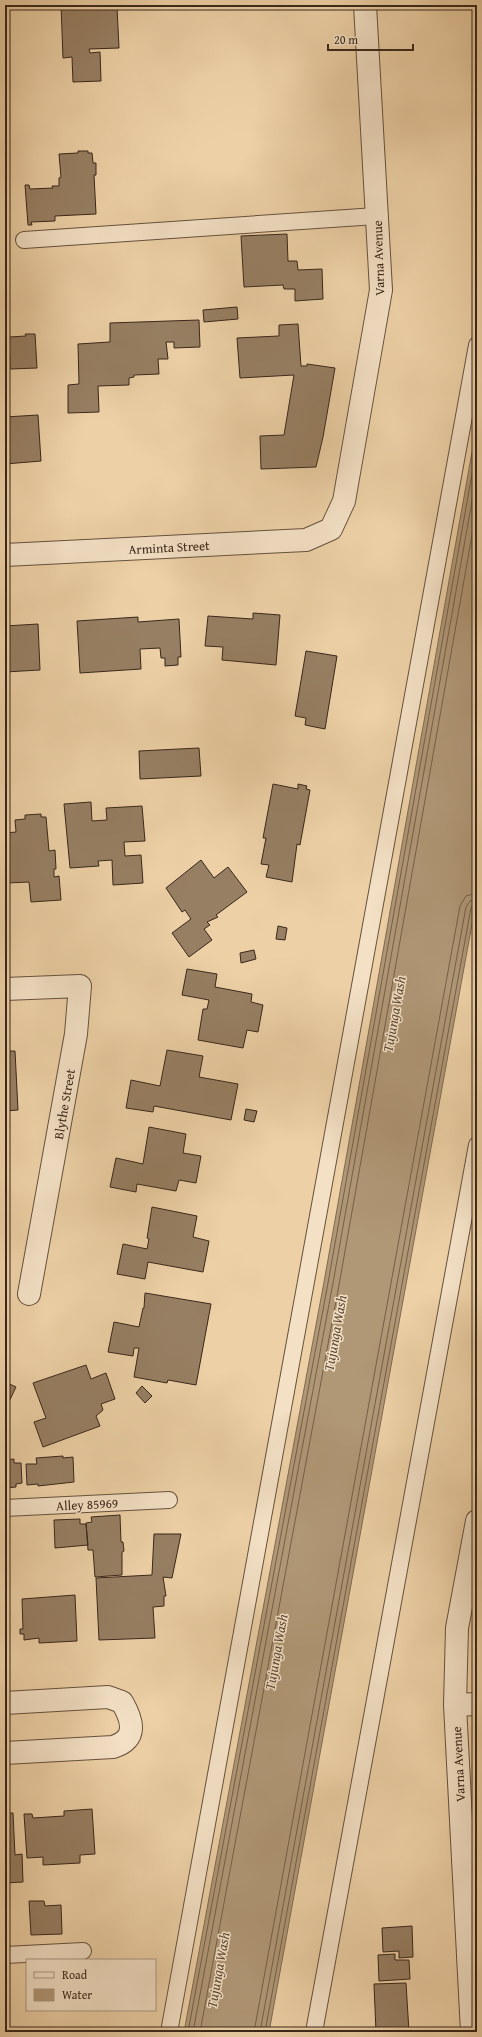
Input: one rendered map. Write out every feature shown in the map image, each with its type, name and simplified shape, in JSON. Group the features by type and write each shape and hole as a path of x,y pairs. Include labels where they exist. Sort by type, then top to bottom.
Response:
{"street":[{"name":"Varna Avenue","path":"331,529 344,501 381,290 365,5"},
{"name":"Arminta Street","path":"5,555 306,540 331,529"},
{"name":"Blythe Street","path":"5,989 80,986 76,1034 29,1294"},
{"name":"Varna Avenue","path":"472,2032 455,1705 457,1628 477,1521"},
{"path":"5,1703 108,1697 122,1702 130,1716 131,1734 123,1744 112,1747 5,1753"},
{"path":"455,1705 477,1704"}],"lane":[{"path":"24,240 376,216"},
{"path":"169,2032 477,345"},
{"path":"314,2032 477,1145"},
{"name":"Alley 85969","path":"5,1508 169,1500"},
{"path":"5,1955 83,1951"}],"water":[{"name":"Tujunga Wash","path":"477,424 477,897 269,2032 184,2032 324,1282"}],"building":[{"path":"61,5 99,5 99,8 117,7 119,48 89,49 90,53 100,52 101,81 73,82 72,57 63,58"},
{"path":"78,151 88,151 88,153 92,153 93,163 96,163 96,175 94,175 96,214 55,216 55,221 31,222 32,225 28,225 25,185 29,185 30,189 53,188 52,186 59,186 59,178 61,177 59,154 78,153"},
{"path":"287,234 288,261 297,261 298,270 322,269 323,299 295,301 295,289 284,289 283,285 244,287 241,236"},
{"path":"237,307 238,319 204,322 203,310"},
{"path":"199,320 200,347 174,348 174,342 166,342 168,359 158,359 159,374 134,375 134,377 129,378 129,385 98,386 99,412 68,413 68,385 79,384 78,344 110,342 110,323"},
{"path":"298,324 301,366 307,366 307,364 335,368 323,437 316,467 261,469 260,436 284,435 294,375 240,378 237,338 279,336 279,325"},
{"path":"25,334 35,334 37,368 10,369 9,337 26,336"},
{"path":"38,415 41,461 5,464 5,417"},
{"path":"253,613 280,615 276,665 222,660 223,647 205,646 208,616 253,619"},
{"path":"138,617 138,622 179,619 181,657 178,657 178,665 165,666 165,658 161,658 160,648 140,649 141,669 80,673 77,621"},
{"path":"38,624 40,670 5,672 5,626"},
{"path":"306,651 337,656 325,729 305,725 306,718 295,716"},
{"path":"199,748 201,776 140,779 139,751"},
{"path":"273,784 298,789 298,784 307,786 306,789 310,790 300,845 297,844 292,882 266,877 269,865 261,864 266,838 263,838"},
{"path":"91,802 92,821 107,820 106,808 142,806 145,841 124,842 125,856 141,855 143,883 113,885 112,860 98,861 99,866 70,868 64,804"},
{"path":"41,814 41,817 46,817 49,851 55,850 56,869 54,869 54,877 59,876 61,900 31,902 29,882 7,883 7,880 5,881 5,833 16,832 15,820 25,819 25,815"},
{"path":"201,860 214,878 228,867 247,892 216,915 218,917 207,922 210,925 204,929 212,940 189,957 172,933 191,919 185,910 182,912 166,888"},
{"path":"278,926 287,928 285,940 276,939"},
{"path":"254,950 256,959 241,963 240,953"},
{"path":"187,969 217,974 215,987 252,994 251,1002 263,1005 258,1032 247,1030 243,1048 198,1040 203,1009 207,1009 209,1000 182,995"},
{"path":"167,1050 203,1056 199,1077 238,1084 231,1120 154,1106 153,1112 126,1108 131,1080 160,1086"},
{"path":"5,1051 15,1051 18,1110 5,1111"},
{"path":"246,1109 257,1111 254,1122 244,1120"},
{"path":"149,1127 186,1134 183,1153 201,1156 196,1183 179,1180 176,1191 137,1184 136,1192 110,1187 116,1158 143,1164"},
{"path":"152,1207 197,1216 193,1237 209,1241 203,1272 148,1262 145,1279 117,1274 123,1244 147,1249 149,1239 147,1238"},
{"path":"145,1293 211,1304 196,1385 168,1380 167,1383 134,1377 139,1348 134,1348 133,1356 108,1352 114,1322 139,1327 144,1308"},
{"path":"86,1365 91,1379 106,1373 115,1399 101,1404 103,1410 96,1416 100,1426 43,1447 34,1422 46,1418 33,1383"},
{"path":"5,1382 16,1387 5,1410"},
{"path":"142,1386 152,1396 145,1403 136,1393"},
{"path":"63,1456 63,1458 73,1457 74,1482 38,1486 38,1484 27,1485 26,1464 37,1464 36,1458"},
{"path":"14,1459 14,1463 21,1463 22,1483 16,1484 16,1487 5,1488 5,1460"},
{"path":"120,1515 121,1542 123,1542 124,1551 122,1552 122,1575 95,1577 93,1550 88,1550 86,1523 92,1522 91,1517"},
{"path":"80,1519 80,1524 86,1524 88,1545 55,1548 54,1520"},
{"path":"154,1534 181,1534 172,1578 163,1577 166,1596 164,1596 164,1606 153,1607 155,1638 99,1640 96,1578 152,1575"},
{"path":"75,1595 77,1641 39,1643 39,1638 24,1640 24,1634 20,1634 20,1629 23,1629 22,1599"},
{"path":"92,1809 95,1854 80,1855 80,1863 43,1865 43,1857 27,1858 24,1814 32,1814 33,1818 64,1816 64,1811"},
{"path":"5,1813 13,1813 15,1855 22,1854 23,1882 5,1883"},
{"path":"29,1901 44,1901 45,1906 61,1905 62,1934 31,1935"},
{"path":"412,1926 413,1957 399,1958 399,1951 383,1952 382,1928"},
{"path":"395,1954 395,1960 409,1960 410,1979 379,1981 378,1955"},
{"path":"406,1983 409,2032 376,2032 374,1984"}]}
